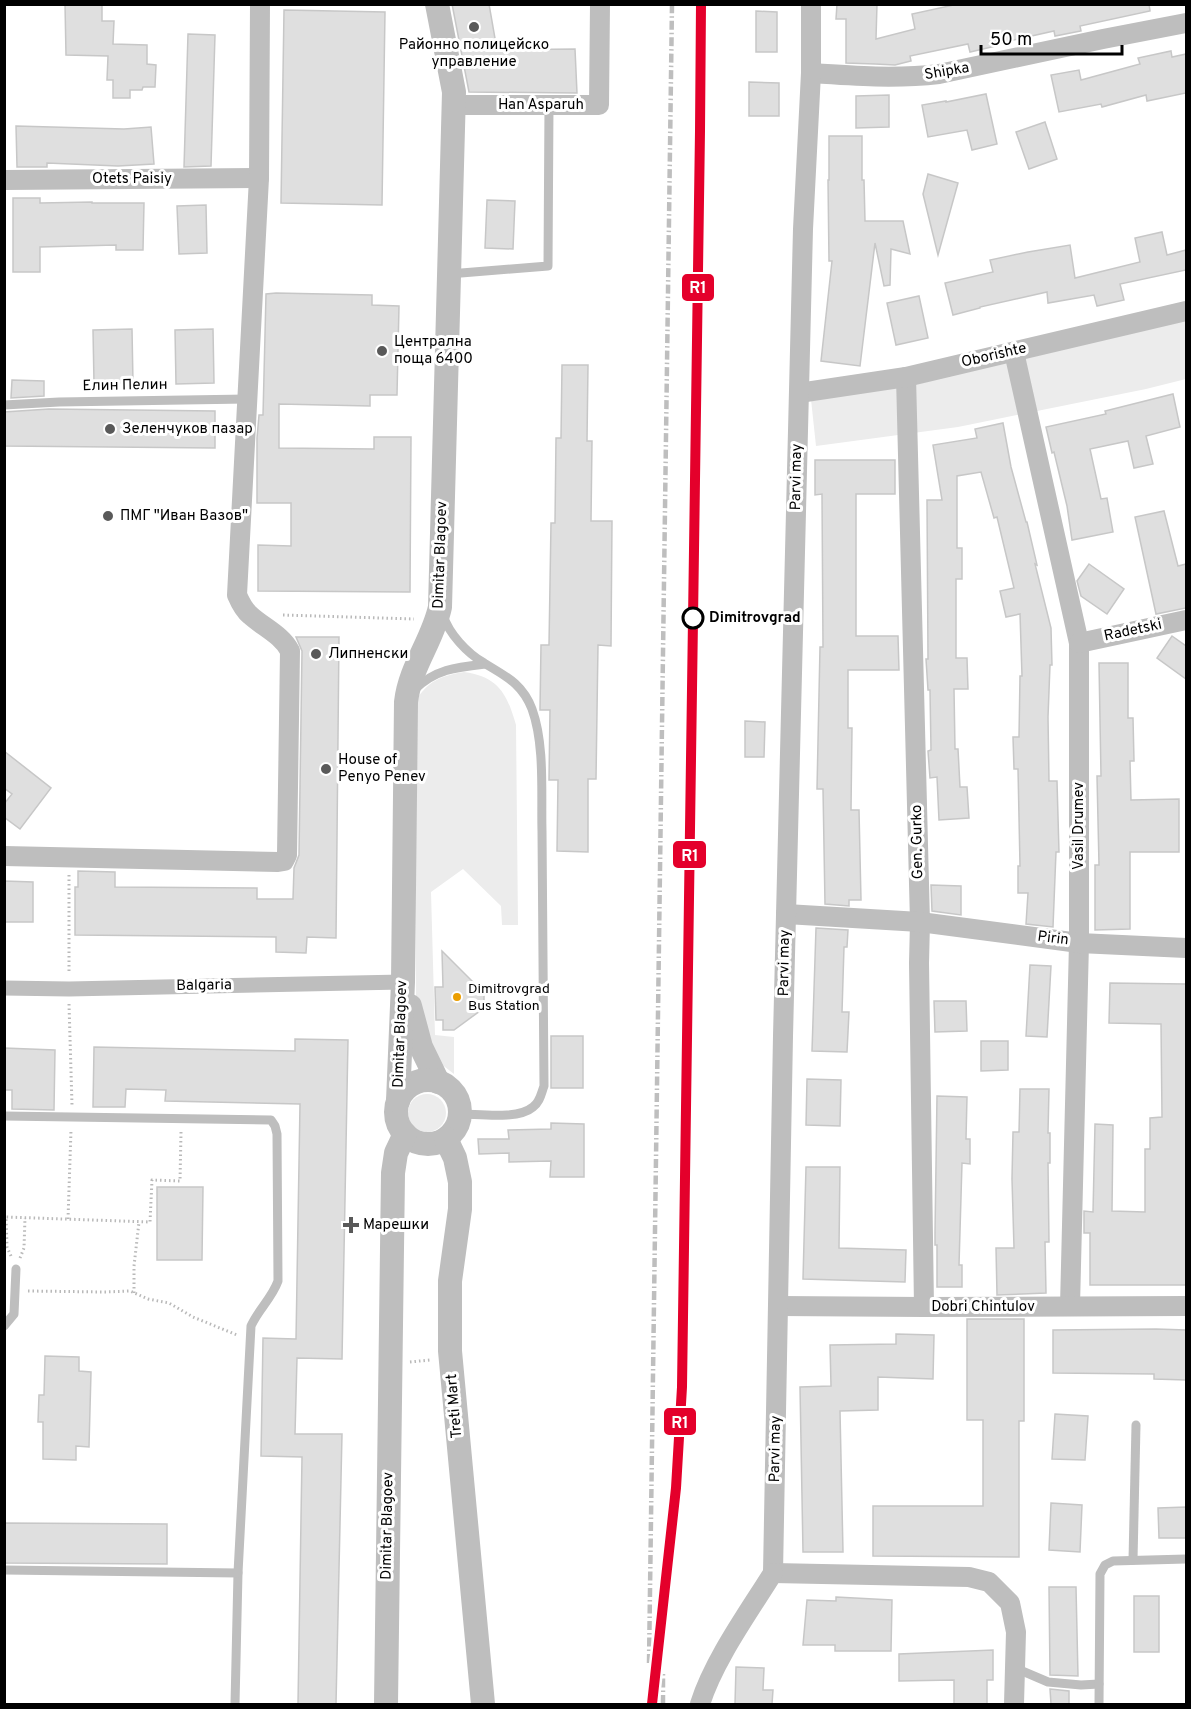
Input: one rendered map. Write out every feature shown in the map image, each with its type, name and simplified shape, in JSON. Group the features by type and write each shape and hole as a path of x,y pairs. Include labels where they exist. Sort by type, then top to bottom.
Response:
{"street":[{"path":"4,856 278,862 284,861 287,855 290,651 286,644 248,614 237,595 259,178 260,4"},
{"name":"Dimitar Blagoev","path":"398,1101 403,982 406,702 411,676 436,624 440,607 454,92 437,4"},
{"name":"Han Asparuh","path":"454,105 599,105 600,4"},
{"name":"Parvi may","path":"773,1573 786,914 803,229 811,73 811,4"},
{"name":"Shipka","path":"811,73 912,78 1186,23"},
{"name":"Otets Paisiy","path":"4,180 259,178"},
{"name":"Oborishte","path":"799,393 906,377 1186,311"},
{"name":"Vasil Drumev","path":"1014,352 1078,643 1079,943 1070,1306"},
{"name":"Gen. Gurko","path":"906,377 920,922 924,1307"},
{"name":"Radetski","path":"1078,643 1186,620"},
{"name":"Pirin","path":"786,914 920,922 1079,943 1186,948"},
{"path":"403,982 421,1047 438,1082 452,1092 458,1102 459,1114 457,1125 446,1138 438,1143 416,1142 399,1127 398,1101 414,1084 426,1081 438,1082"},
{"name":"Balgaria","path":"4,988 69,989 403,982"},
{"name":"Dimitar Blagoev","path":"386,1704 393,1173 396,1153 405,1134"},
{"name":"Treti Mart","path":"446,1138 459,1170 461,1196 450,1281 450,1357 483,1704"},
{"name":"Dobri Chintulov","path":"778,1306 1186,1306"},
{"path":"700,1704 704,1690 739,1626 773,1573 969,1577 989,1582 1010,1603 1016,1632 1014,1704"},
{"name":"Treti Mart","path":"477,1704 480,1677"}],"lane":[{"path":"449,274 549,266 549,105"},
{"name":"Елин Пелин","path":"4,405 247,399"},
{"path":"440,607 444,620 470,653 511,678 522,692 531,708 540,750 544,927 544,1086 535,1106 526,1112 501,1115 459,1114"},
{"path":"406,702 415,689 436,673 464,666 485,664"},
{"path":"4,1116 271,1120 275,1126 277,1134 278,1281 273,1294 256,1314 251,1326 238,1573 235,1704"},
{"path":"4,1326 14,1314 16,1269"},
{"path":"1133,1560 1136,1425"},
{"path":"1099,1704 1100,1574 1106,1565 1113,1561 1186,1559"},
{"path":"4,1570 238,1573"},
{"path":"1015,1668 1048,1682 1099,1684"}],"path":[{"path":"282,615 417,619"},
{"path":"68,1219 72,1116"},
{"path":"16,1269 7,1247 6,1217 150,1222 152,1180 180,1181 182,1119"},
{"path":"16,1269 24,1248 25,1218"},
{"path":"134,1293 134,1266 139,1222"},
{"path":"15,1291 130,1291 148,1299 169,1303 193,1317 250,1340"},
{"path":"390,1365 450,1357"}],"shaded area":[{"path":"1186,312 1186,379 958,427 816,446 810,390"},
{"path":"464,672 486,678 500,689 509,704 516,725 518,925 502,925 501,906 463,869 431,892 435,1035 454,1037 454,1074 436,1060 416,998 415,702 430,684 448,675"},
{"path":"427,1094 434,1095 440,1100 445,1106 445,1120 440,1126 434,1131 427,1132 420,1131 414,1126 409,1120 408,1113 409,1106 414,1100 420,1095"}],"building":[{"path":"65,4 102,4 102,21 114,21 113,44 147,45 147,64 156,65 155,87 130,90 130,98 113,98 113,80 107,80 108,56 66,55"},
{"name":"Районно полицейско управление","path":"452,4 489,4 497,50 575,49 577,93 469,92"},
{"path":"837,4 877,4 876,39 915,29 912,14 958,4 1149,4 1150,11 1080,26 1081,31 1055,36 1054,31 970,52 968,44 910,56 911,61 895,65 846,63 846,19 836,19"},
{"path":"284,10 385,12 382,205 281,203"},
{"path":"756,11 777,12 777,52 756,52"},
{"path":"188,34 215,35 211,166 184,167"},
{"path":"1171,51 1172,57 1186,54 1186,93 1147,101 1146,95 1102,107 1101,104 1059,112 1051,75 1079,70 1081,80 1140,64 1138,58"},
{"path":"749,82 779,83 779,116 749,116"},
{"path":"986,94 997,144 972,150 967,130 928,137 922,105"},
{"path":"889,95 889,127 856,128 856,96"},
{"path":"1045,122 1057,159 1029,169 1016,132"},
{"path":"16,126 124,129 151,127 154,164 118,166 47,163 47,167 17,167"},
{"path":"829,136 862,136 865,221 903,221 910,254 891,249 890,285 884,286 875,243 860,366 821,361 832,261 829,261"},
{"path":"928,174 958,183 938,255 923,194"},
{"path":"13,198 40,198 40,203 144,203 143,250 116,250 116,245 40,247 40,272 13,272"},
{"path":"487,200 515,201 513,249 485,248"},
{"path":"206,205 207,253 179,254 177,206"},
{"path":"1162,232 1167,255 1186,250 1186,270 1120,284 1124,300 1097,306 1094,295 1048,303 1047,292 953,315 945,283 993,272 990,260 1070,245 1075,278 1140,262 1135,238"},
{"path":"266,294 372,295 372,305 399,306 397,395 370,395 370,406 279,404 279,448 374,449 374,437 411,437 410,592 258,591 258,545 291,546 291,503 257,503 257,438 259,415 263,415"},
{"path":"919,296 928,338 896,345 887,303"},
{"path":"132,329 133,383 94,383 93,330"},
{"path":"213,329 214,383 176,384 175,330"},
{"path":"562,365 588,365 587,441 592,441 591,521 612,521 611,646 598,645 596,779 588,779 588,852 557,851 558,780 549,780 550,710 540,710 541,645 549,645 551,523 555,523 556,438 561,438"},
{"path":"12,380 44,381 44,396 11,398"},
{"path":"1173,394 1180,427 1146,436 1153,464 1134,468 1128,441 1090,449 1101,499 1107,498 1113,532 1072,540 1067,506 1046,427 1106,414 1105,411"},
{"name":"Зеленчуков пазар","path":"49,409 215,411 215,448 4,446 4,412"},
{"path":"1003,423 1011,467 1027,522 1051,628 1052,665 1050,665 1048,717 1049,781 1057,781 1059,852 1056,852 1053,927 1026,924 1028,893 1018,893 1018,866 1020,866 1018,769 1014,769 1013,737 1019,737 1020,676 1022,676 1020,614 1006,617 1000,591 1014,588 997,517 994,518 981,472 957,476 957,548 962,548 962,579 956,579 956,658 967,658 968,689 954,689 955,749 958,749 960,787 967,787 969,818 939,820 937,777 930,778 928,751 931,750 930,690 928,690 926,659 928,659 927,500 942,500 933,445 977,438 975,429"},
{"path":"815,460 895,460 895,494 856,494 856,636 898,636 899,670 848,670 848,728 852,728 851,810 859,810 861,900 849,900 849,906 825,904 823,789 817,789 820,647 823,647 822,494 815,495"},
{"path":"1164,511 1178,566 1186,564 1186,608 1156,614 1135,517"},
{"path":"1089,564 1124,589 1107,614 1081,596 1077,581"},
{"path":"1172,636 1186,646 1186,679 1157,658"},
{"path":"296,637 339,637 336,938 307,937 306,953 276,952 276,937 75,935 75,887 78,887 78,871 115,872 115,887 257,888 257,899 293,899 294,868 299,855 302,651"},
{"path":"1099,663 1128,663 1128,718 1133,718 1134,761 1130,761 1131,800 1179,799 1179,852 1130,852 1130,929 1095,930 1095,865 1099,865 1097,776 1101,776"},
{"path":"745,721 765,722 764,757 745,757"},
{"path":"4,751 51,788 20,829 4,817 4,804 12,794 4,788"},
{"path":"4,881 33,882 33,922 4,922"},
{"path":"931,885 961,886 961,915 932,911"},
{"path":"816,928 848,930 847,947 844,947 842,1012 849,1012 847,1052 812,1051"},
{"name":"Dimitrovgrad Bus Station","path":"442,951 484,993 484,1008 454,1030 443,1030 443,1020 436,1020 435,987 443,987"},
{"path":"1030,965 1051,966 1047,1037 1026,1036"},
{"path":"1110,983 1186,984 1186,1285 1090,1285 1090,1233 1084,1233 1084,1211 1093,1212 1095,1124 1113,1125 1112,1211 1145,1212 1145,1149 1150,1149 1150,1118 1162,1117 1161,1024 1109,1023"},
{"path":"934,1001 966,1001 967,1031 935,1032"},
{"path":"551,1036 583,1036 583,1088 551,1088"},
{"path":"295,1039 348,1040 342,1359 297,1358 295,1434 342,1434 336,1704 298,1704 302,1457 261,1456 263,1338 296,1339 300,1104 165,1101 166,1090 126,1089 125,1107 93,1107 94,1047 295,1051"},
{"path":"981,1041 1008,1041 1008,1070 981,1071"},
{"path":"4,1048 55,1050 54,1110 12,1109 12,1090 4,1090"},
{"path":"807,1079 841,1080 840,1126 806,1125"},
{"path":"1020,1089 1049,1089 1049,1242 1045,1242 1046,1293 997,1295 996,1248 1014,1248 1013,1132 1019,1132"},
{"path":"937,1096 967,1097 966,1139 970,1139 970,1164 962,1163 959,1265 962,1265 962,1287 937,1287 935,1233"},
{"path":"551,1123 584,1124 584,1177 550,1177 551,1161 509,1162 509,1153 479,1154 478,1139 509,1139 508,1130 551,1129"},
{"path":"806,1167 840,1167 839,1248 906,1250 905,1282 803,1279"},
{"path":"157,1187 203,1187 202,1260 157,1260"},
{"path":"967,1319 1024,1319 1024,1421 1019,1421 1019,1557 873,1556 873,1506 983,1506 983,1420 967,1420"},
{"path":"1053,1330 1186,1330 1186,1380 1154,1379 1154,1374 1053,1373"},
{"path":"896,1334 934,1335 933,1379 878,1377 878,1410 840,1411 843,1552 803,1552 800,1387 831,1386 830,1345 896,1344"},
{"path":"45,1356 79,1357 79,1371 91,1372 89,1447 76,1446 76,1460 43,1459 43,1422 38,1422 39,1395 44,1395"},
{"path":"1055,1414 1088,1416 1085,1460 1052,1459"},
{"path":"1051,1503 1082,1505 1080,1552 1049,1550"},
{"path":"1186,1507 1186,1538 1159,1538 1158,1508"},
{"path":"4,1523 167,1524 167,1564 4,1563"},
{"path":"1049,1587 1076,1587 1078,1676 1050,1675"},
{"path":"1134,1596 1159,1596 1159,1652 1134,1652"},
{"path":"836,1597 892,1600 891,1651 835,1651 835,1645 803,1645 807,1600 836,1601"},
{"path":"993,1650 993,1680 987,1680 987,1704 954,1704 954,1680 899,1681 899,1654"},
{"path":"736,1667 764,1668 763,1690 773,1690 772,1704 735,1704"},
{"path":"1050,1689 1069,1691 1069,1704 1051,1704"}],"railway":[{"path":"649,1663 672,4"},
{"path":"652,1704 676,1488 682,1387 701,4"},
{"path":"663,1672 663,1704"}],"transit line":[{"name":"R1","path":"652,1704 676,1488 682,1387 701,4"}],"place":[{"name":"Районно полицейско управление","path":"474,27"},
{"name":"Централна поща 6400","path":"382,351"},
{"name":"Зеленчуков пазар","path":"110,429"},
{"name":"ПМГ \"Иван Вазов\"","path":"108,516"},
{"name":"Dimitrovgrad","path":"693,618"},
{"name":"Липненски","path":"316,654"},
{"name":"House of Penyo Penev","path":"326,769"},
{"name":"Dimitrovgrad Bus Station","path":"457,997"},
{"name":"Марешки","path":"351,1225"}]}
